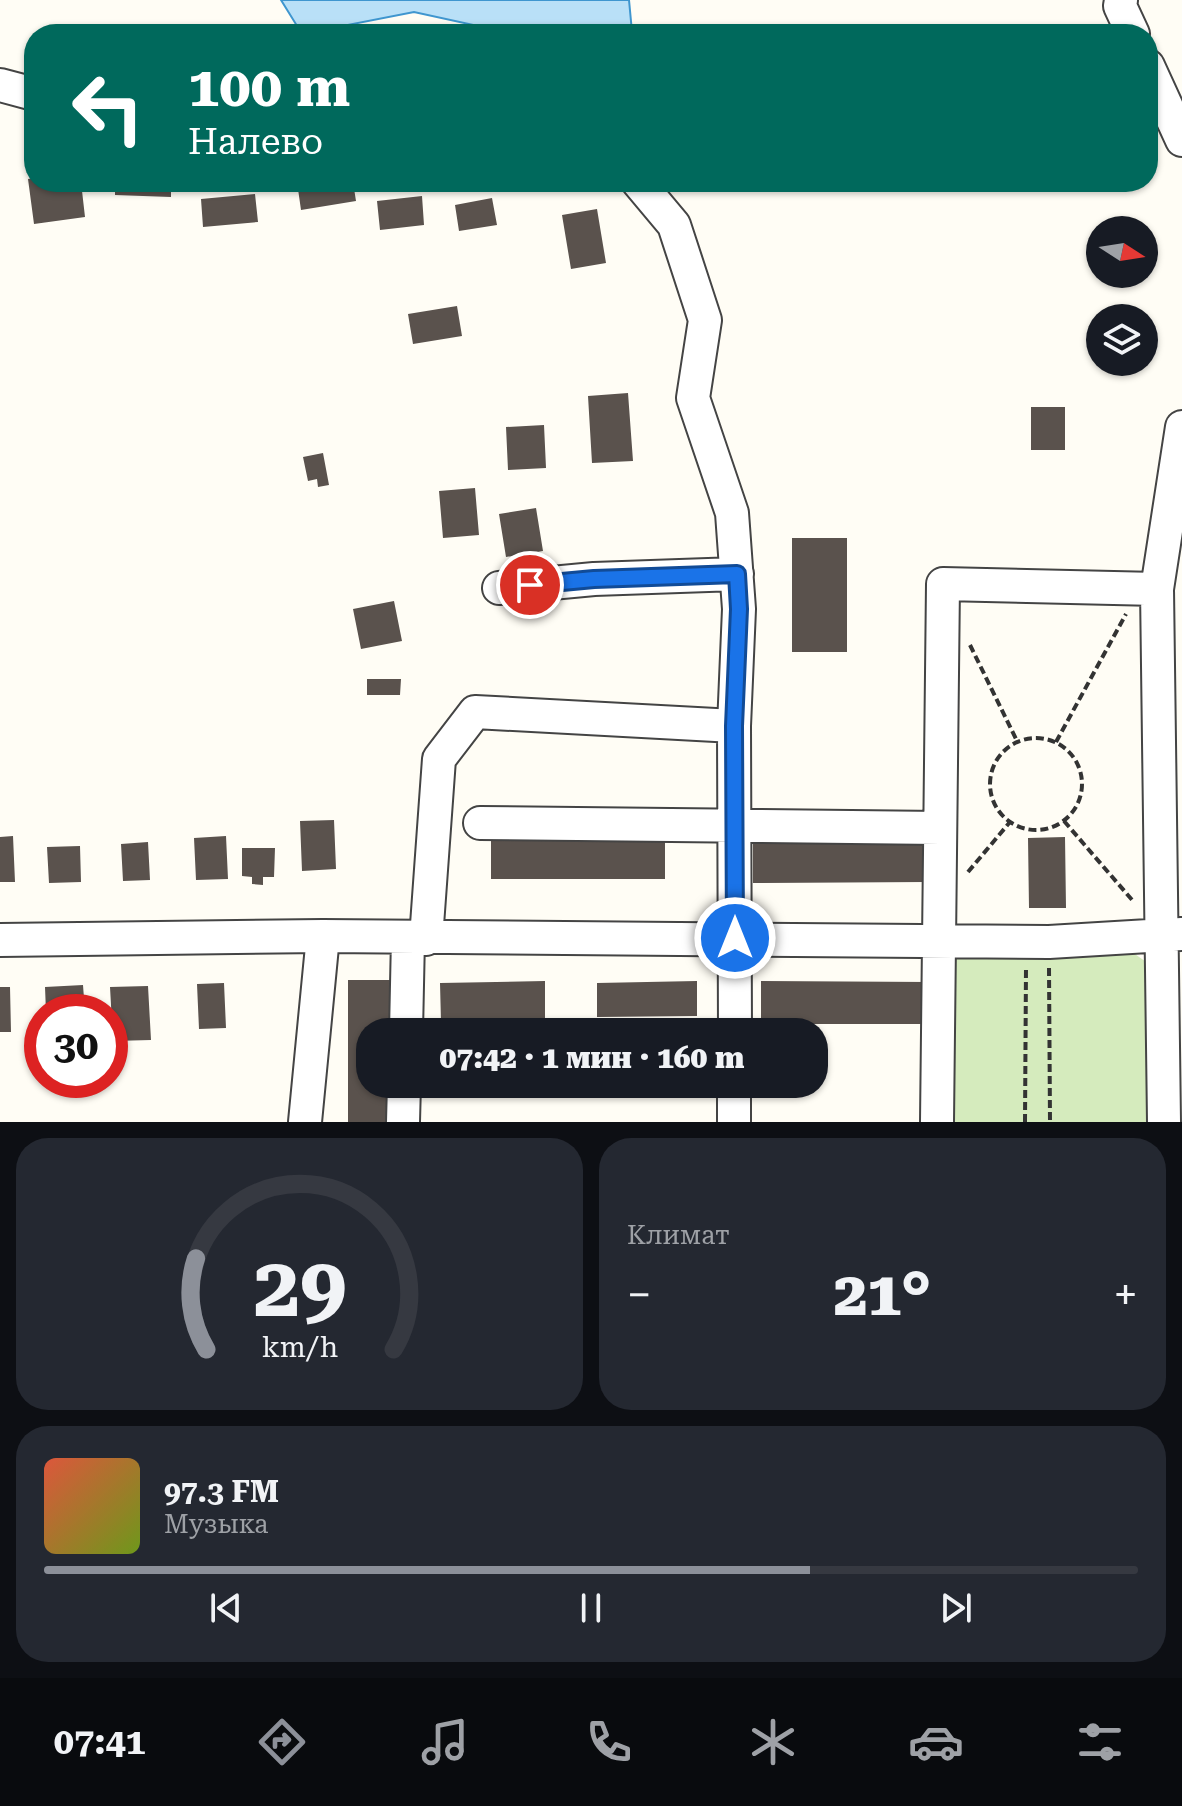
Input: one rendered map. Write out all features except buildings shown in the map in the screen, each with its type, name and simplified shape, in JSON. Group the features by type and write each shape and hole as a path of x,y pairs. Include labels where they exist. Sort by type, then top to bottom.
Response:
{"street":[{"path":"1121,0 1120,6 1128,24"},
{"path":"0,85 24,91"},
{"path":"1158,88 1182,140"},
{"path":"646,192 674,225 705,320 693,398 732,513 739,609 734,726 735,1018"},
{"path":"1164,1122 1171,933 1148,589 1182,427"},
{"path":"499,588 594,579 737,574"},
{"path":"937,1122 943,584 1148,589"},
{"path":"408,1018 439,759 475,712 734,726"},
{"path":"480,823 940,828"},
{"path":"0,940 323,936 1038,942 1171,933"},
{"path":"305,1122 323,936"},
{"path":"403,1122 404,1098"},
{"path":"734,1098 734,1122"}],"path":[{"path":"1056,742 1148,589"},
{"path":"970,644 1017,742"},
{"path":"1032,738 1056,742 1072,754 1080,768 1083,783 1081,799 1064,821 1047,830 1032,831 1010,822 995,806 990,776 1005,750 1017,742 1032,738"},
{"path":"1064,821 1171,933"},
{"path":"940,907 1010,822"},
{"path":"1025,1122 1038,942"},
{"path":"1038,942 1050,1122"}],"green space":[{"path":"1132,952 1149,964 1151,1122 945,1122 947,966 958,953"}],"water":[{"path":"281,0 629,0 631,24 469,24 414,12 353,24 296,24"}],"route":[{"path":"530,585 594,579 737,574 735,938"}]}
